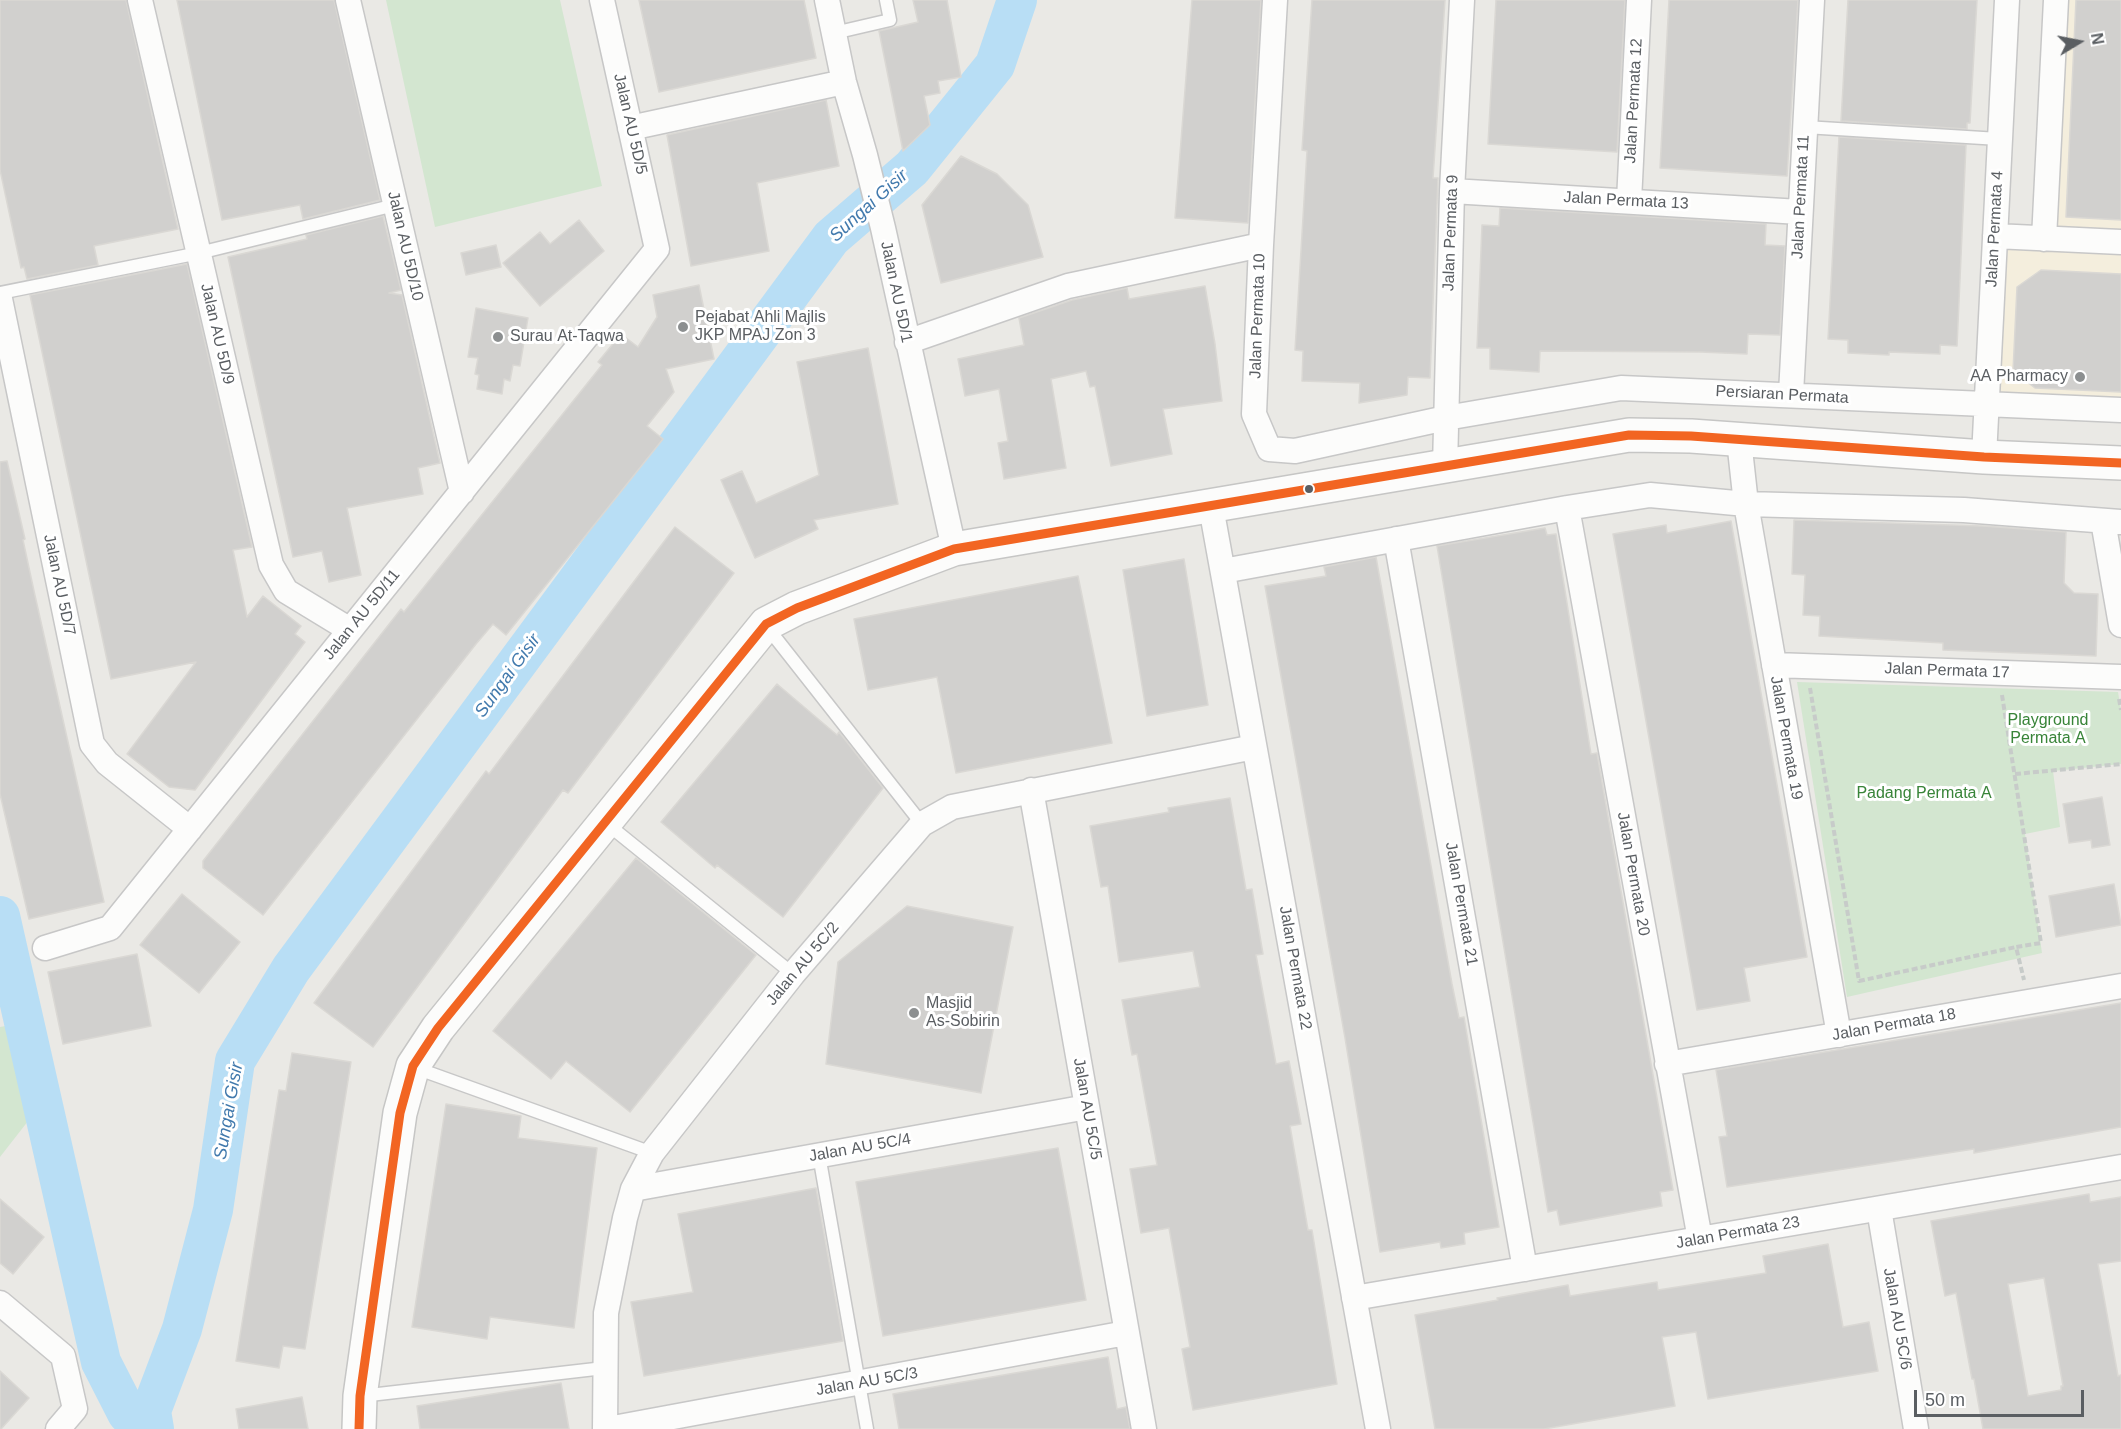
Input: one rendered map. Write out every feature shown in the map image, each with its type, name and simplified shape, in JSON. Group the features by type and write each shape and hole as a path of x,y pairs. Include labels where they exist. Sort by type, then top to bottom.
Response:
{"main road":[{"path":"359,1429 360,1396 400,1113 413,1066 438,1028 766,624 797,608 954,549 1629,435 1690,436 1984,457 2121,463"}],"street":[{"name":"Jalan AU 5D/9","path":"140,0 271,565 286,591 350,630"},
{"name":"Jalan AU 5D/10","path":"348,0 462,492"},
{"name":"Jalan AU 5D/5","path":"602,0 657,249"},
{"name":"Jalan AU 5D/1","path":"827,0 844,82 883,228 954,549"},
{"name":"Jalan Permata 10","path":"1275,0 1254,414 1269,449 1295,451 1446,418"},
{"name":"Jalan Permata 9","path":"1445,467 1452,191 1462,0"},
{"name":"Jalan Permata 12","path":"1629,201 1640,0"},
{"name":"Jalan Permata 11","path":"1791,394 1812,0"},
{"name":"Jalan Permata 4","path":"1984,457 2007,0"},
{"path":"2044,239 2056,0"},
{"path":"630,128 844,82"},
{"name":"Jalan Permata 13","path":"1452,191 1800,212"},
{"path":"1995,236 2121,242"},
{"path":"907,342 1068,286 1261,245"},
{"name":"Jalan AU 5D/11","path":"45,948 110,928 657,249"},
{"name":"Jalan AU 5D/7","path":"0,299 92,744 107,763 190,830"},
{"name":"Persiaran Permata","path":"1446,418 1621,388 2121,410"},
{"name":"Jalan Permata 19","path":"1739,440 1746,504 1839,1035"},
{"path":"1223,571 1650,495 1746,504 1965,510 2112,521 2121,625"},
{"name":"Jalan Permata 22","path":"1211,507 1378,1429"},
{"name":"Jalan Permata 20","path":"1567,508 1700,1239"},
{"name":"Jalan Permata 21","path":"1396,539 1525,1269"},
{"name":"Jalan Permata 17","path":"1774,665 2121,676"},
{"name":"Jalan AU 5C/2","path":"607,1429 604,1368 606,1313 633,1189 652,1153 793,974 922,824 952,807 1254,747"},
{"name":"Jalan AU 5C/5","path":"1030,790 1144,1429"},
{"name":"Jalan Permata 18","path":"1667,1064 2121,986"},
{"name":"Jalan AU 5C/4","path":"633,1189 1087,1107"},
{"name":"Jalan Permata 23","path":"1354,1298 2121,1167"},
{"name":"Jalan AU 5C/6","path":"1879,1209 1914,1429"},
{"path":"0,1303 63,1356 75,1409 58,1429"},
{"name":"Jalan AU 5C/3","path":"607,1429 1126,1333"}],"lane":[{"path":"834,33 890,20 886,0"},
{"path":"1805,127 1999,140"},
{"path":"0,293 198,253 395,205"},
{"path":"766,624 922,824"},
{"path":"605,822 793,974"},
{"path":"413,1066 652,1153"},
{"path":"819,1155 867,1429"},
{"path":"360,1396 604,1368"}],"path":[{"path":"1809,682 1859,981 2041,943 2000,688"},
{"path":"2014,774 2121,764"},
{"path":"2016,947 2028,1002"}],"shaded area":[{"path":"2065,0 2121,0 2121,400 1996,397 2003,246 2051,248"}],"green space":[{"path":"386,0 560,0 602,186 435,227"},
{"name":"Padang Permata A","path":"1797,682 2118,692 2121,710 2121,764 2053,771 2060,827 2025,834 2042,953 1847,997"},
{"path":"11,1025 32,1116 0,1157 0,1027"}],"building":[{"path":"0,0 126,0 178,229 94,246 98,265 27,279 24,267 21,268 0,170"},
{"path":"177,0 334,0 380,200 303,219 300,205 222,220"},
{"path":"639,0 804,0 816,58 659,92"},
{"path":"913,0 947,0 961,77 938,81 940,93 924,96 930,125 903,151 879,31 918,22"},
{"path":"1192,0 1261,0 1248,223 1175,218"},
{"path":"1312,0 1445,0 1433,178 1438,178 1430,378 1408,377 1407,395 1359,403 1360,383 1302,381 1303,351 1295,350 1307,151 1302,150"},
{"path":"1496,0 1625,0 1617,152 1488,144"},
{"path":"1669,0 1798,0 1787,176 1660,168"},
{"path":"1848,0 1977,0 1970,123 1967,123 1967,129 1841,121"},
{"path":"2076,0 2121,0 2121,220 2066,217"},
{"path":"826,100 839,166 757,183 769,251 691,266 667,135"},
{"path":"1839,137 1966,145 1957,346 1940,345 1940,354 1848,353 1848,340 1828,339"},
{"path":"961,156 997,174 1028,205 1043,257 941,283 922,205"},
{"path":"1500,208 1766,224 1765,245 1785,246 1780,335 1748,334 1747,354 1540,351 1539,372 1490,369 1490,348 1477,348 1482,225 1499,226"},
{"path":"383,216 401,290 389,293 402,295 440,463 418,468 423,494 347,508 361,575 329,582 322,551 293,557 228,257 307,239 306,235"},
{"path":"579,220 604,251 540,306 503,263 540,232 550,244"},
{"path":"496,245 501,267 466,275 461,253"},
{"path":"187,264 252,547 233,550 247,617 263,596 301,626 295,634 305,642 195,790 169,787 127,754 196,662 111,679 30,295"},
{"path":"2041,270 2121,274 2121,392 2035,388 2013,371 2017,287"},
{"path":"699,285 714,359 666,369 674,392 647,426 663,439 506,635 493,624 476,644 263,915 203,868 203,861 401,609 404,612 602,365 598,362 621,334 638,347 657,317 653,295"},
{"path":"1205,286 1222,401 1163,409 1172,454 1111,466 1095,386 1090,387 1086,371 1051,379 1066,468 1004,479 998,443 1008,441 999,389 965,396 958,359 1024,345 1019,318 1072,300 1127,288 1129,299"},
{"name":"Surau At-Taqwa","path":"476,308 528,318 520,366 513,365 510,381 504,379 502,394 477,389 479,375 475,374 478,358 468,357"},
{"path":"868,348 898,504 814,520 818,529 755,558 721,480 742,471 756,503 819,475 797,362"},
{"path":"7,461 104,902 29,919 0,794 0,462"},
{"path":"1794,520 1983,526 2066,532 2064,583 2074,593 2098,594 2096,656 1943,650 1943,643 1819,636 1820,616 1803,615 1805,575 1792,574"},
{"path":"1731,521 1807,957 1744,968 1750,1001 1697,1010 1613,534 1666,525 1667,533"},
{"path":"675,527 734,573 568,793 563,790 373,1047 314,1003 486,771 489,774"},
{"path":"1545,528 1547,535 1556,534 1591,754 1597,753 1673,1190 1660,1192 1662,1206 1560,1225 1557,1210 1548,1212 1437,546"},
{"path":"1376,557 1452,984 1459,1018 1464,1017 1499,1227 1464,1233 1465,1244 1441,1248 1440,1242 1380,1252 1345,1038 1265,586 1326,576 1324,567"},
{"path":"1184,559 1208,705 1147,716 1123,570"},
{"path":"1078,576 1112,743 956,773 937,677 868,690 854,619"},
{"path":"777,684 837,735 839,732 883,788 783,917 717,865 715,868 661,822"},
{"path":"2102,797 2110,845 2092,848 2091,840 2069,843 2063,804"},
{"path":"1230,798 1246,890 1252,889 1263,954 1256,955 1276,1064 1289,1061 1301,1124 1290,1126 1308,1230 1312,1230 1337,1384 1193,1410 1182,1349 1190,1347 1169,1228 1141,1233 1130,1169 1157,1165 1137,1054 1132,1055 1122,1000 1200,987 1193,951 1119,962 1108,886 1101,887 1090,826 1169,812 1168,808"},
{"path":"636,858 756,955 630,1112 566,1061 551,1079 493,1031"},
{"path":"2114,884 2121,925 2056,937 2049,896"},
{"path":"182,894 240,942 199,993 140,945"},
{"name":"Masjid As-Sobirin","path":"907,906 1013,927 981,1093 826,1064 838,962"},
{"path":"137,954 151,1026 63,1044 48,972"},
{"path":"2121,1003 2121,1127 1974,1153 1974,1149 1727,1187 1719,1137 1727,1136 1716,1070"},
{"path":"292,1053 351,1062 305,1349 283,1346 279,1368 236,1361 279,1090 286,1091"},
{"path":"446,1104 521,1116 518,1138 597,1148 574,1328 490,1317 487,1339 412,1327"},
{"path":"1058,1148 1086,1300 883,1336 856,1182"},
{"path":"816,1188 843,1341 644,1376 631,1302 693,1292 678,1214"},
{"path":"2089,1194 2090,1202 2121,1197 2121,1261 2098,1264 2118,1376 2121,1375 2121,1429 1983,1429 1956,1293 1945,1296 1931,1221","holes":["2044,1278 2063,1386 2061,1390 2028,1396 2008,1284"]},
{"path":"0,1199 44,1237 13,1274 0,1263"},
{"path":"1828,1244 1843,1327 1869,1322 1878,1371 1708,1399 1696,1332 1662,1337 1675,1406 1544,1429 1435,1429 1415,1315 1568,1285 1570,1296 1657,1282 1658,1290 1766,1273 1763,1256"},
{"path":"1108,1357 1117,1409 1126,1407 1130,1429 899,1429 893,1394"},
{"path":"0,1371 29,1398 1,1429 0,1429"},
{"path":"561,1383 569,1429 420,1429 417,1406"},
{"path":"302,1397 308,1429 239,1429 236,1409"}],"waterway":[{"name":"Sungai Gisir","path":"154,1429 151,1411 182,1329 213,1210 235,1061 291,969 831,238 912,168 995,65 1017,0"},
{"path":"0,916 101,1362 127,1413 142,1429"}],"transit line":[{"path":"359,1429 360,1396 400,1113 413,1066 438,1028 766,624 797,608 954,549 1629,435 1691,436 1984,457 2121,463"}],"place":[{"name":"Pejabat Ahli Majlis JKP MPAJ Zon 3","path":"683,327"},
{"name":"Surau At-Taqwa","path":"498,337"},
{"name":"AA Pharmacy","path":"2080,377"},
{"name":"Masjid As-Sobirin","path":"914,1013"}],"park label":[{"name":"Playground Permata A","path":"2048,730"}]}
